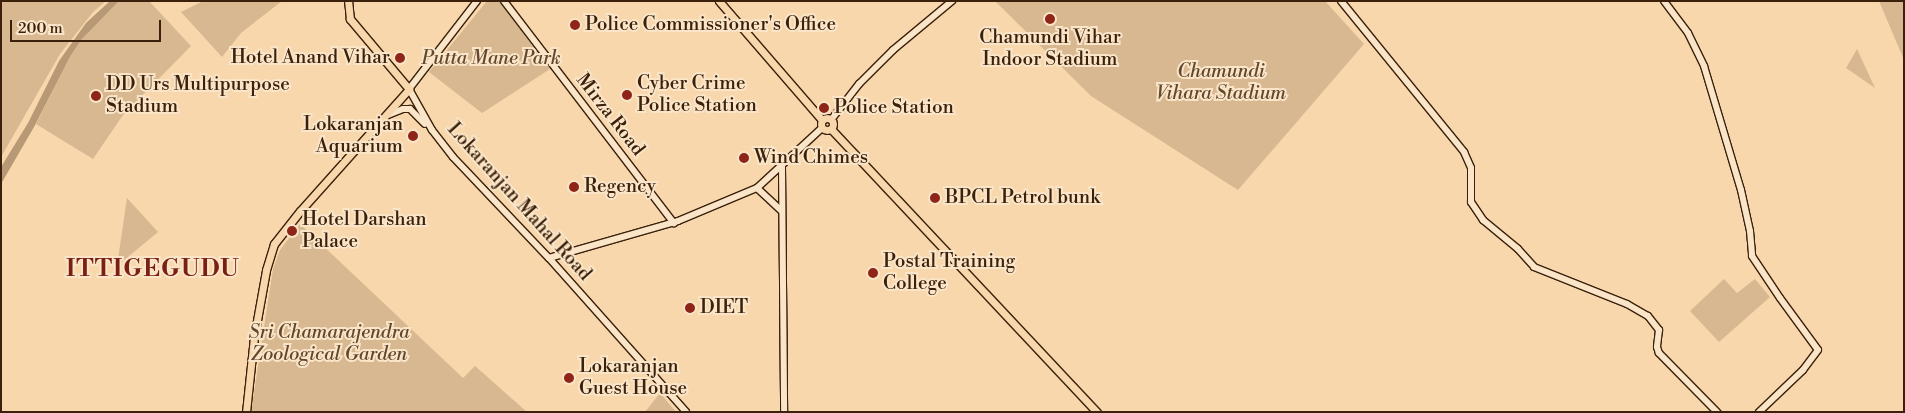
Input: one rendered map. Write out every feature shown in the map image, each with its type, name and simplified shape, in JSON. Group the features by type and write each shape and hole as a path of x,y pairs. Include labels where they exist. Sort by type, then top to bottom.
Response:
{"main road":[{"name":"Lokaranjan Mahal Road","path":"348,1 350,19 409,89"},
{"path":"719,1 822,120 822,128 827,131 831,129"},
{"path":"246,412 254,337 266,270 274,244 300,211 388,115 409,89"},
{"path":"822,120 826,118 831,120 833,124 831,129"},
{"path":"831,129 1097,412"}],"street":[{"path":"409,89 478,1"},
{"name":"Mirza Road","path":"504,1 674,223"},
{"path":"831,120 858,84 894,50 952,1"},
{"path":"1342,1 1464,152 1472,168 1471,202 1483,220 1518,249 1534,267 1627,304 1648,316 1659,330 1657,347 1659,353 1717,412"},
{"path":"1664,1 1688,33 1704,66 1741,190 1750,231 1752,256 1818,350 1803,370 1760,412"},
{"name":"Lokaranjan Mahal Road","path":"409,89 432,130 453,157 549,258 686,412"},
{"path":"388,115 403,109 410,110 432,130"},
{"path":"549,258 674,223 757,188 782,167 822,128"},
{"path":"782,167 784,412"},
{"path":"757,188 781,210"}],"green space":[{"path":"1,1 106,1 93,12 60,54 1,157"},
{"name":"DD Urs Multipurpose Stadium","path":"119,1 149,1 191,46 123,115 93,159 36,124 71,55 82,39"},
{"path":"203,1 282,1 241,33 222,57 181,12"},
{"name":"Putta Mane Park","path":"487,1 499,1 550,69 482,113 429,72"},
{"name":"Chamundi Vihara Stadium","path":"995,1 1325,1 1364,44 1238,190 1091,96"},
{"path":"1879,1 1904,1 1904,60"},
{"path":"1857,49 1875,88 1846,68"},
{"path":"127,198 158,232 117,266"},
{"name":"Sri Chamarajendra Zoological Garden","path":"300,224 463,378 475,366 527,412 251,412 273,269 280,250"},
{"path":"1724,279 1737,293 1755,279 1770,297 1719,342 1690,311"},
{"path":"660,393 676,412 645,412"}],"shaded area":[{"path":"110,1 119,1 82,39 71,55 34,127 1,184 1,167 28,123 59,61 86,23"}],"place":[{"name":"Chamundi Vihar Indoor Stadium","path":"1050,19"},
{"name":"Police Commissioner's Office","path":"575,25"},
{"name":"Hotel Anand Vihar","path":"400,58"},
{"name":"Cyber Crime Police Station","path":"627,95"},
{"name":"DD Urs Multipurpose Stadium","path":"96,96"},
{"name":"Police Station","path":"824,108"},
{"name":"Lokaranjan Aquarium","path":"413,136"},
{"name":"Wind Chimes","path":"744,158"},
{"name":"Regency","path":"574,187"},
{"name":"BPCL Petrol bunk","path":"935,198"},
{"name":"Hotel Darshan Palace","path":"292,231"},
{"name":"Postal Training College","path":"873,273"},
{"name":"DIET","path":"690,308"},
{"name":"Lokaranjan Guest House","path":"569,378"}],"district":[{"name":"ITTIGEGUDU","path":"153,270"}]}
